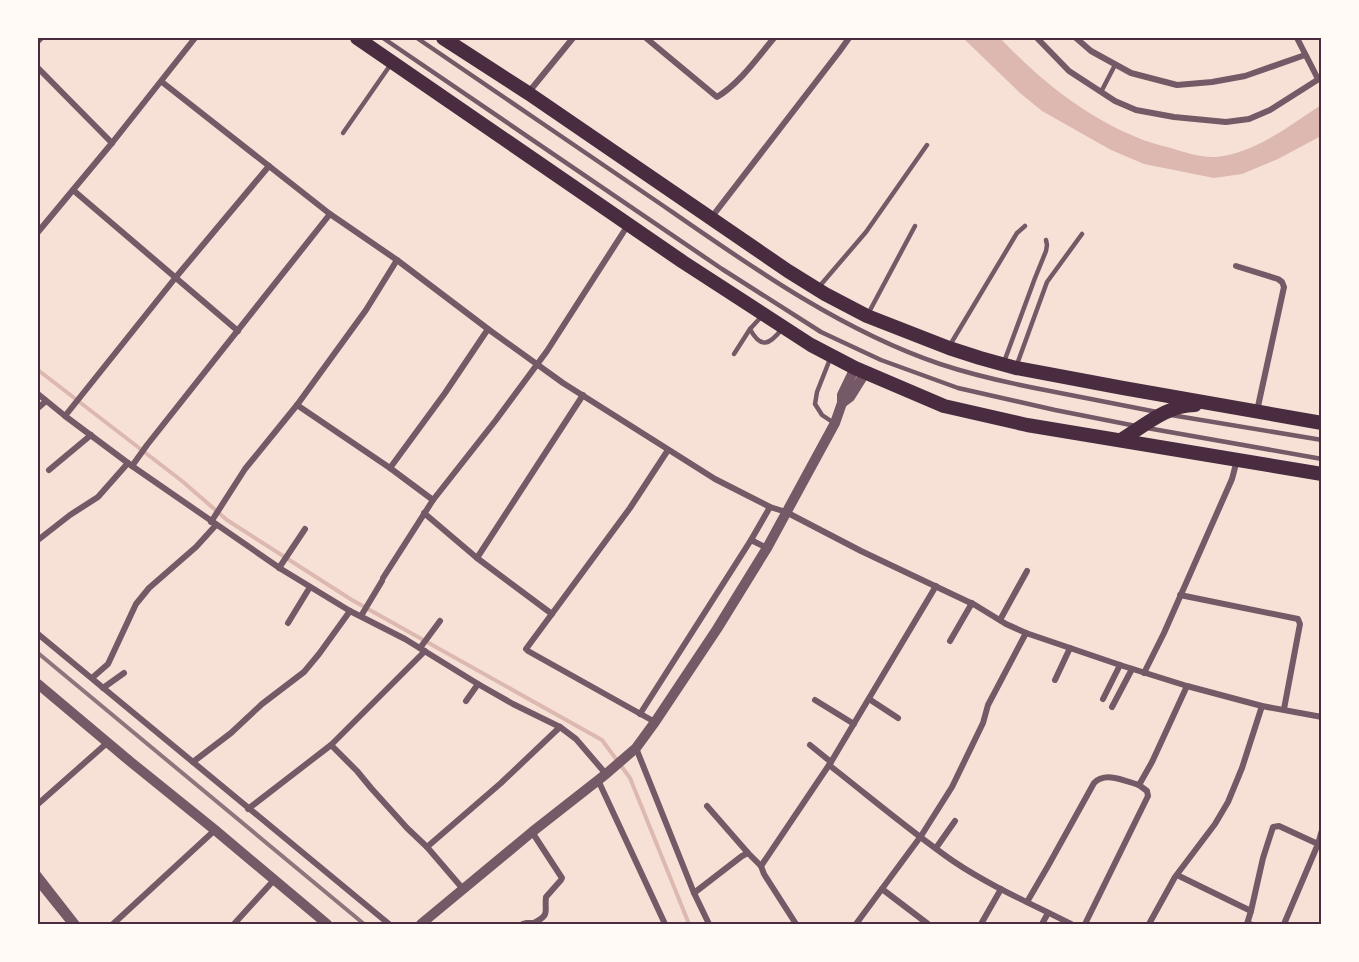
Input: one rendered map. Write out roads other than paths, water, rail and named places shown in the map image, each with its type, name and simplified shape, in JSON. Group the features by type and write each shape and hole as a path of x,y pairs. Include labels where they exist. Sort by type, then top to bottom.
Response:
{"main road":[{"path":"357,38 763,315 860,371 944,406 1027,425 1318,473"},
{"path":"450,39 788,271 867,316 949,348 1010,366 1322,423"},
{"path":"1121,441 1163,413 1184,405 1199,405 1322,427"}],"street":[{"path":"38,41 41,38"},
{"path":"38,231 162,82 195,38"},
{"path":"528,93 573,38"},
{"path":"646,38 717,97 747,70 774,38"},
{"path":"710,219 849,38"},
{"path":"1037,38 1069,71 1115,101 1136,110 1174,117 1226,122 1249,119 1270,110 1320,78 1297,38"},
{"path":"1076,38 1091,51 1131,73 1177,85 1245,76 1305,55"},
{"path":"38,68 112,143"},
{"path":"162,82 330,214 397,260 563,383 715,479 972,603 1026,633 1120,666 1187,686 1262,706 1322,717"},
{"path":"65,416 269,166"},
{"path":"73,190 238,331"},
{"path":"38,540 98,496 138,457 330,214"},
{"path":"362,614 424,513 547,351 628,225"},
{"path":"92,678 108,664 136,604 149,588 196,548 245,469 297,405 366,310 397,260"},
{"path":"1236,266 1278,279 1284,286 1257,411"},
{"path":"390,468 488,329"},
{"path":"421,924 632,752 655,722 717,629 767,548 835,423 842,403 850,397 860,371"},
{"path":"38,394 130,464 279,568 350,611 362,614 513,704 560,727 576,739 603,776 665,924"},
{"path":"477,558 583,395"},
{"path":"38,408 46,400"},
{"path":"297,405 433,500"},
{"path":"49,470 91,435"},
{"path":"655,722 526,649 630,508 668,450"},
{"path":"1144,673 1232,479 1237,460"},
{"path":"640,714 770,507"},
{"path":"424,513 477,558 552,614"},
{"path":"279,568 305,529"},
{"path":"751,540 767,548"},
{"path":"1000,620 1027,571"},
{"path":"761,866 830,764 936,586"},
{"path":"288,623 310,587"},
{"path":"1180,595 1298,619 1300,624 1284,709"},
{"path":"950,641 972,603"},
{"path":"193,762 304,672 350,611"},
{"path":"248,809 331,745 422,650 441,621"},
{"path":"856,924 921,836 952,788 983,723 988,705 1026,633"},
{"path":"38,634 389,924"},
{"path":"1055,680 1070,648"},
{"path":"1103,699 1120,666"},
{"path":"1113,707 1132,669"},
{"path":"103,688 123,673"},
{"path":"38,684 326,924"},
{"path":"466,701 478,684"},
{"path":"1139,785 1187,686"},
{"path":"869,699 898,718"},
{"path":"815,700 854,724"},
{"path":"1149,924 1177,875 1215,824 1228,802 1242,768 1262,706"},
{"path":"427,847 501,783 560,727"},
{"path":"38,804 107,743"},
{"path":"331,745 427,847 463,889"},
{"path":"810,745 830,764 955,862 1001,889 1071,924"},
{"path":"632,752 693,894 709,924"},
{"path":"1027,902 1094,783 1102,777 1107,777 1139,785 1147,791 1148,796 1085,924"},
{"path":"707,806 761,866 796,924"},
{"path":"936,848 955,821"},
{"path":"1250,924 1247,924 1273,827 1279,826 1318,844"},
{"path":"113,924 215,830"},
{"path":"1284,924 1322,830"},
{"path":"523,924 534,923 545,915 546,897 562,878 532,832"},
{"path":"693,894 748,853"},
{"path":"38,874 77,924"},
{"path":"1177,875 1251,911"},
{"path":"234,924 274,880"},
{"path":"38,884 71,924"},
{"path":"981,924 1001,889"},
{"path":"882,890 928,924"},
{"path":"1041,924 1048,913"}],"lane":[{"path":"383,38 722,269 821,332 881,360 958,388 1142,427 1322,459"},
{"path":"417,38 692,226 780,283 841,320 891,344 939,364 1009,383 1163,413 1322,440"},
{"path":"343,133 392,62"},
{"path":"1101,92 1115,65"},
{"path":"818,289 866,232 927,145"},
{"path":"867,316 915,226"},
{"path":"949,348 1017,233 1025,226"},
{"path":"1010,366 1047,282 1082,234"},
{"path":"1010,366 1035,278 1046,251 1046,240"},
{"path":"734,354 750,329 763,315"},
{"path":"750,329 756,338 766,343 773,340 783,328"},
{"path":"831,356 817,392 815,404 822,415 835,423"}],"waterway":[{"path":"38,370 182,481 227,520 352,600 602,740 630,778 689,924"}],"railway":[{"path":"38,653 364,924"}]}
